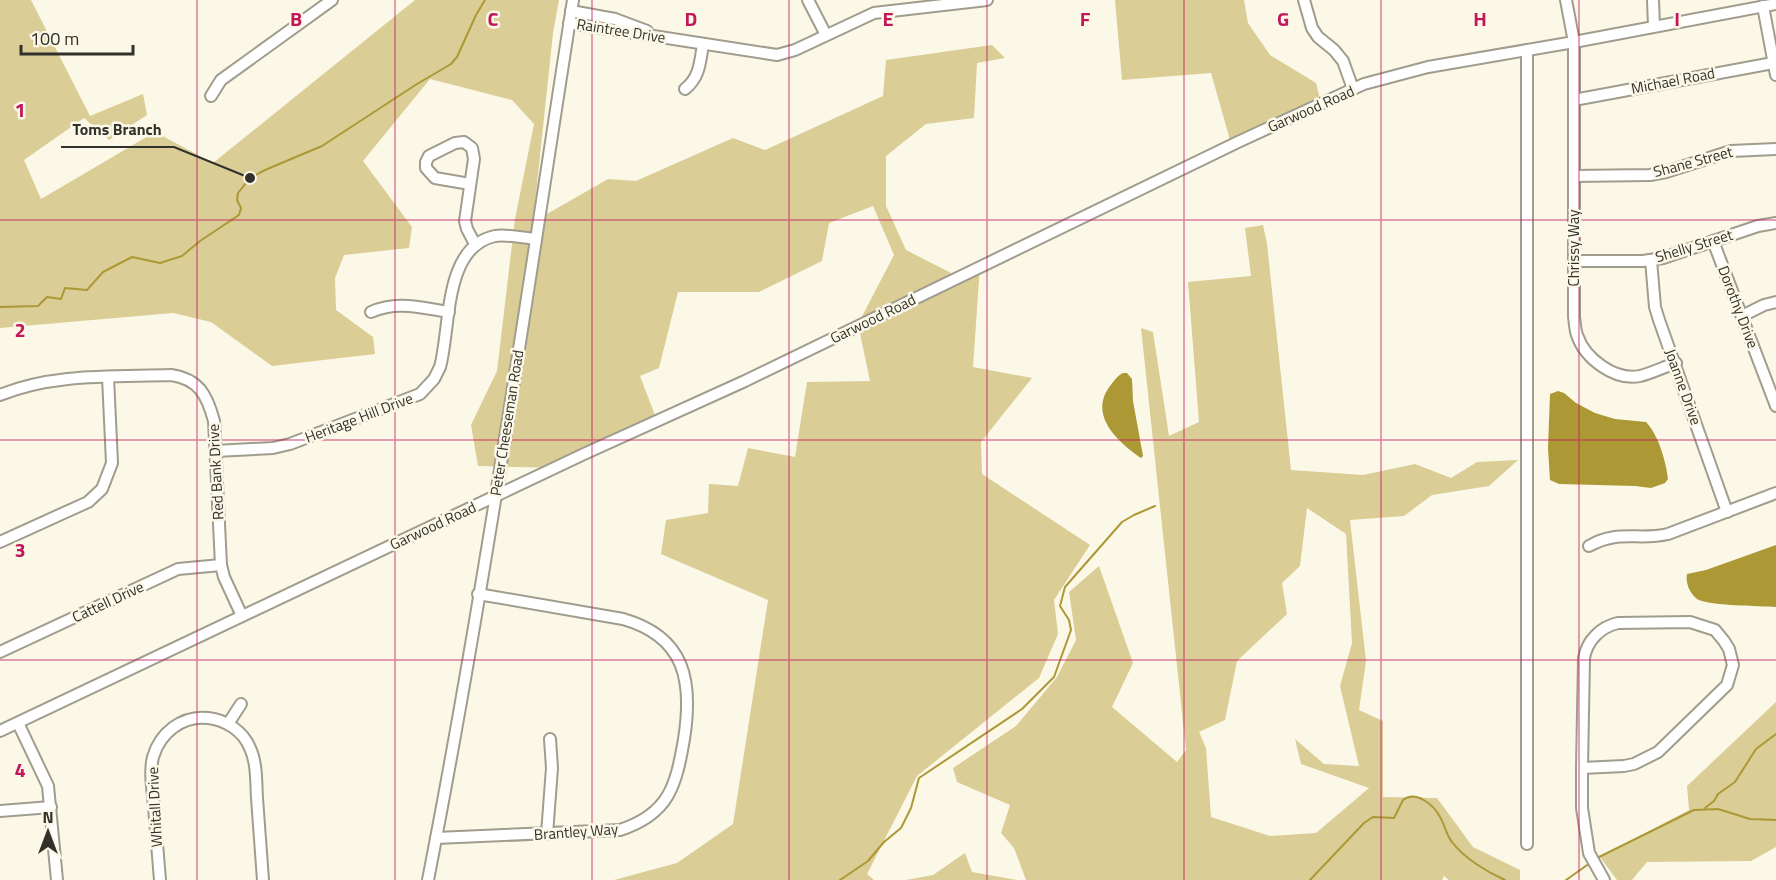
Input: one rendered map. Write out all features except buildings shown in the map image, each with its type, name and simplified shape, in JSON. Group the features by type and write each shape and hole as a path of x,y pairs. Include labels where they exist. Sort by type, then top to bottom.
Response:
{"street":[{"path":"211,96 221,80 332,0"},
{"path":"808,0 826,35"},
{"name":"Raintree Drive","path":"569,23 777,55 795,50 882,11 987,0"},
{"path":"1304,0 1312,28 1318,38 1334,50 1343,61 1353,89"},
{"name":"Chrissy Way","path":"1566,0 1574,42 1574,317 1577,335 1586,352 1612,372 1639,376 1676,363"},
{"path":"1653,0 1654,26"},
{"name":"Garwood Road","path":"0,731 745,381 1135,191 1353,89 1409,71 1776,4"},
{"name":"Raintree Drive","path":"572,6 673,39"},
{"name":"Peter Cheeseman Road","path":"428,880 495,497 572,6"},
{"path":"1763,6 1776,75"},
{"path":"685,89 698,74 703,44"},
{"path":"1527,50 1527,844"},
{"name":"Michael Road","path":"1574,100 1773,63"},
{"path":"470,184 435,178 426,168 427,159 432,154 455,143 466,143 472,148 474,155 465,221 476,244 485,239 500,236 536,239"},
{"name":"Shane Street","path":"1574,176 1650,175 1731,151 1776,149"},
{"name":"Shelly Street","path":"1574,261 1663,258 1758,226 1776,223"},
{"name":"Dorothy Drive","path":"1713,241 1774,392 1776,406"},
{"name":"Heritage Hill Drive","path":"215,451 273,448 290,444 416,396 434,379 440,368 458,269 465,255 476,244"},
{"name":"Joanne Drive","path":"1651,260 1655,307 1727,512"},
{"path":"1742,316 1776,302"},
{"path":"372,312 388,305 401,305 449,312"},
{"name":"Red Bank Drive","path":"0,395 14,389 60,379 108,377 171,375 188,379 201,388 209,402 214,421 221,565 242,616"},
{"path":"0,542 88,502 102,489 112,463 108,377"},
{"path":"1589,546 1615,536 1668,534 1776,493"},
{"name":"Cattell Drive","path":"0,652 178,569 221,565"},
{"name":"Brantley Way","path":"436,838 620,830 645,819 662,805 674,786 678,772 689,705 685,676 676,656 656,634 637,623 623,619 478,594"},
{"path":"1582,768 1634,764 1658,752 1712,701 1727,685 1733,665 1729,649 1715,630 1690,622 1618,623 1608,625 1586,646 1584,658 1582,768 1582,808 1589,853 1604,880"},
{"path":"241,704 228,724 248,743 254,761 263,880"},
{"name":"Whitall Drive","path":"160,880 152,780 152,764 156,750 167,732 187,720 203,717 228,724"},
{"path":"18,723 45,779 51,807 57,880"},
{"path":"547,834 552,776 550,739"},
{"path":"0,811 51,807"}],"shaded area":[{"path":"0,0 31,0 90,116 143,94 147,115 109,140 84,118 24,160 41,199 155,132 213,163 415,0 559,0 553,33 533,222 608,179 636,181 733,138 765,150 883,96 886,60 992,45 1005,58 977,63 974,118 926,124 886,156 886,206 906,250 957,276 980,266 973,367 1032,378 981,442 982,474 1090,545 1054,600 1058,634 1039,678 917,776 867,874 874,880 614,880 677,863 733,824 768,600 661,554 666,520 708,513 709,484 738,486 748,448 795,457 807,382 870,381 858,324 894,255 873,206 829,223 822,261 759,292 678,292 659,368 640,376 658,423 558,468 478,466 471,425 497,371 515,219 534,124 512,100 430,79 363,161 412,227 409,248 344,255 335,278 336,310 373,337 375,354 272,366 211,322 173,313 0,328"},
{"path":"1115,0 1244,0 1248,23 1270,55 1316,83 1322,107 1232,147 1211,73 1122,80"},
{"path":"1263,225 1267,244 1291,470 1363,475 1415,464 1451,478 1477,462 1518,460 1489,486 1432,495 1404,516 1350,520 1366,661 1359,710 1383,721 1383,797 1437,798 1473,847 1520,870 1520,880 1449,880 1444,876 1442,880 1026,880 1014,848 1001,833 1010,805 957,782 953,768 1016,726 1057,677 1076,640 1069,592 1099,566 1133,663 1112,707 1177,762 1186,750 1141,328 1153,332 1169,436 1199,422 1188,282 1251,276 1245,228","holes":["1307,508 1346,534 1352,643 1340,686 1359,766 1324,764 1295,739 1301,764 1369,788 1316,833 1270,836 1211,817 1206,748 1199,732 1225,720 1237,661 1287,614 1282,583 1300,566"]},
{"path":"1123,373 1127,373 1132,379 1133,401 1143,456 1141,458 1115,436 1104,417 1102,407 1104,397 1114,380"},
{"path":"1558,391 1595,413 1615,419 1646,422 1658,441 1663,456 1668,479 1665,483 1651,488 1559,484 1550,480 1548,448 1550,394"},
{"path":"1776,545 1776,607 1712,603 1697,599 1690,591 1687,574 1706,570"},
{"path":"1776,702 1776,847 1751,861 1647,862 1632,880 1617,880 1600,857 1689,810 1687,786"},
{"path":"965,853 972,872 1017,880 906,880 933,875"}],"waterway":[{"path":"0,307 38,306 47,297 61,299 65,288 87,290 103,272 132,257 160,263 182,256 239,215 241,208 237,200 238,193 250,178 322,146 451,64 457,57 485,0"},
{"path":"840,880 868,861 884,842 901,828 911,808 919,778 1022,709 1054,677 1071,630 1069,620 1060,606 1065,587 1122,522 1155,506"},
{"path":"1705,808 1714,801 1718,794 1735,782 1756,749 1776,734"},
{"path":"1310,880 1364,823 1373,817 1394,818 1403,800 1408,797 1424,800 1434,808 1457,848 1483,869 1505,880"},
{"path":"1597,858 1694,810 1718,809 1750,819 1776,820"},
{"path":"1566,880 1590,863"}],"place":[{"name":"Toms Branch","path":"250,178"}]}
